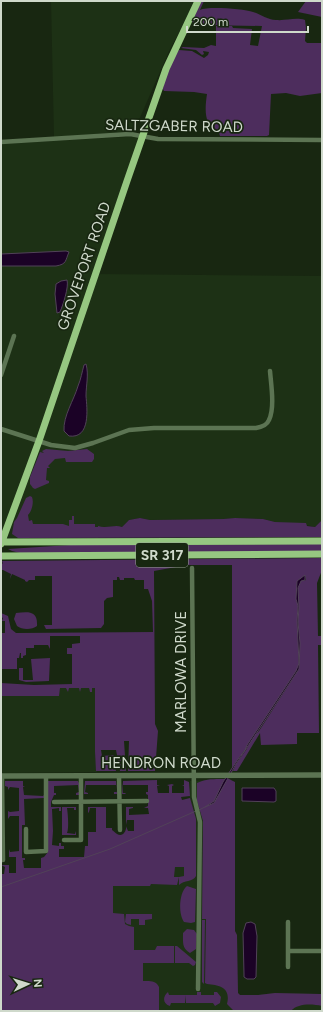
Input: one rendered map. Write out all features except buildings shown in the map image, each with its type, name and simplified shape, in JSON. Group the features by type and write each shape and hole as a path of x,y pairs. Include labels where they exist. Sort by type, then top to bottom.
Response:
{"main road":[{"name":"GROVEPORT ROAD","path":"1,543 39,441 166,69 198,1"},
{"name":"SR 317","path":"1,543 322,541"},
{"name":"SR 317","path":"1,556 322,554"}],"street":[{"name":"SALTZGABER ROAD","path":"1,142 130,134 158,139 322,140"},
{"path":"1,374 14,336"},
{"path":"1,429 50,445 75,448 129,430 154,428 256,428 264,426 269,421 272,411 270,371"},
{"name":"MARLOWA DRIVE","path":"192,568 193,775 194,797 200,822 198,989"},
{"name":"HENDRON ROAD","path":"1,776 322,775"},
{"path":"1,776 2,860"},
{"path":"26,829 26,852 46,851 46,776"},
{"path":"64,840 81,840 81,776"},
{"path":"119,776 120,830"},
{"path":"54,802 147,801"},
{"path":"288,922 288,967"},
{"path":"288,951 322,951"}],"shaded area":[{"path":"51,1 196,1 170,49 135,129 123,132 54,137"},
{"path":"201,1 204,1 200,10 210,8 234,9 253,12 273,20 305,20 305,41 307,43 322,43 322,93 300,96 286,93 271,94 269,135 220,136 219,133 210,126 206,116 207,94 164,91 164,84 169,69 179,50 192,51 204,58 208,55 209,52 203,51 204,54 202,55 196,50 181,48 204,48 211,45 216,46 216,26 232,26 233,28 252,29 250,45 258,46 262,26 204,25 192,22"},
{"path":"306,1 322,1 322,17 298,12"},
{"path":"142,136 95,274 322,276 322,520 315,527 263,519 235,518 150,520 140,518 129,520 122,527 102,527 98,538 1,539 1,144"},
{"path":"69,252 64,263 56,266 1,266 1,254"},
{"path":"67,280 64,301 60,312 57,313 55,294 56,284"},
{"path":"86,364 86,422 81,433 76,436 69,436 64,431 65,420 84,365"},
{"path":"46,449 68,451 87,449 94,454 94,459 92,462 66,462 65,458 55,459 48,466 50,468 47,468 46,480 49,481 49,483 35,489 30,484 30,477 40,452 44,453 42,451"},
{"path":"30,496 33,499 33,504 28,515 29,521 32,520 33,524 63,524 69,526 69,520 72,520 72,516 74,516 74,524 95,524 95,527 122,527 129,520 140,518 150,520 235,518 263,519 275,522 306,523 307,526 315,527 322,520 322,537 18,538 12,534 14,522 26,498"},
{"path":"322,544 322,552 20,553 8,549 70,545"},
{"path":"322,558 322,570 317,583 318,636 322,636 322,645 318,645 319,733 297,733 297,744 261,745 260,733 237,771 233,771 251,741 232,768 232,565 187,565 154,571 155,724 158,731 155,771 128,771 129,741 124,741 126,771 120,771 116,750 101,750 102,756 114,755 114,759 111,760 110,764 115,765 116,771 96,771 95,688 92,688 92,692 90,692 89,688 81,688 80,692 79,688 69,688 68,692 66,688 60,688 59,696 1,696 1,683 34,685 72,684 72,654 67,654 67,648 72,648 72,644 80,643 80,636 50,636 50,649 48,645 34,645 34,648 26,648 26,655 21,658 20,653 19,658 17,658 17,669 1,669 1,633 5,633 5,621 2,621 3,618 1,617 1,613 8,616 11,629 16,633 153,632 152,601 148,589 144,589 144,580 124,578 124,580 120,580 119,577 117,577 117,580 113,580 113,597 107,598 104,601 104,624 101,628 46,629 44,625 52,625 52,576 35,576 35,580 29,580 27,582 12,574 10,579 11,574 1,570 1,562 3,564 2,561","holes":["305,575 306,580 301,581 298,588 298,606 296,599 297,582","298,606 300,644 299,669 255,735 299,665 297,621"]},
{"path":"305,575 305,580 301,581 298,588 299,607 298,622 300,643 299,669 236,764 214,803 205,807 214,801 223,782 296,671 299,663 297,621 298,606 296,599 297,581"},
{"path":"16,613 31,613 36,617 37,626 30,629 24,629 17,626 14,619"},
{"path":"50,658 49,681 26,682 19,680 19,668 23,668 23,680 33,680 31,659"},
{"path":"60,688 89,688 89,691 92,688 95,688 95,751 97,772 2,773 1,696 58,696"},
{"path":"216,779 229,779 235,782 235,931 237,935 238,993 240,995 275,993 321,994 322,1006 301,1005 291,1011 234,1011 227,1004 227,994 223,988 205,983 206,919 202,919 203,821 197,801 197,783"},
{"path":"230,779 232,782 235,782 235,931 238,993 240,995 275,993 322,994 322,1011 155,1011 1,887 66,865 192,808 189,795 190,781"},
{"path":"157,780 157,785 160,785 157,786 158,793 169,793 169,786 167,785 172,784 174,785 172,786 172,793 184,793 184,786 182,785 184,785 184,780 189,782 190,796 181,797 182,800 190,798 196,819 196,876 195,878 179,885 179,877 177,885 151,884 150,886 113,886 113,913 124,914 125,924 134,927 134,950 155,950 157,946 174,946 174,963 143,963 143,981 154,982 159,987 159,1011 1,1011 1,874 4,874 5,867 1,865 9,865 9,873 16,873 16,857 9,857 9,849 10,852 19,851 19,816 10,816 8,819 8,811 19,811 19,788 10,787 8,790 8,787 5,786 5,781 23,781 23,786 25,787 23,787 24,795 44,795 44,798 24,799 25,825 22,825 22,858 25,858 25,860 23,860 24,868 41,868 41,858 48,852 48,781 78,781 79,783 80,795 76,795 76,793 79,792 78,785 54,786 54,793 56,793 56,795 54,795 51,802 51,807 61,807 61,811 59,811 59,808 52,809 52,845 59,846 59,843 61,843 61,846 64,846 64,849 59,849 59,857 84,857 85,846 88,846 88,832 96,832 96,808 90,808 88,813 88,807 106,807 106,828 112,828 112,830 117,834 123,834 126,826 128,831 134,831 134,820 127,820 126,825 126,807 133,807 129,809 129,815 149,814 148,808 144,808 148,806 148,795 146,792 148,792 148,785 123,785 123,793 126,793 122,794 123,781","holes":["175,867 184,867 184,876 174,877"]},
{"path":"85,781 116,781 117,790 116,785 86,785 85,792 88,794 84,794"},
{"path":"242,788 274,788 276,791 276,801 242,801"},
{"path":"62,807 76,807 76,810 74,810 74,808 67,808 67,833 75,834 76,831 76,835 62,835"},
{"path":"187,886 196,889 195,922 191,923 184,922 180,909 182,893"},
{"path":"126,914 152,914 152,919 145,920 145,925 139,925 139,919 131,919 131,925 125,922"},
{"path":"202,920 205,920 204,984 202,982"},
{"path":"251,922 255,924 257,936 256,977 254,979 247,979 244,977 243,933 246,923"},
{"path":"187,929 194,930 197,934 196,949 190,953 184,947 183,942 183,933"},
{"path":"175,946 177,946 196,962 195,965 193,966 189,963 175,963"},
{"path":"168,992 169,995 186,995 185,1003 171,1003 170,1006 166,1004 164,998"},
{"path":"197,992 201,992 201,995 214,995 214,992 217,992 221,997 220,1003 215,1006 213,1003 186,1003 186,995 197,995"}],"waterway":[{"path":"199,810 205,807"},
{"path":"1,887 110,849 196,811"}]}
